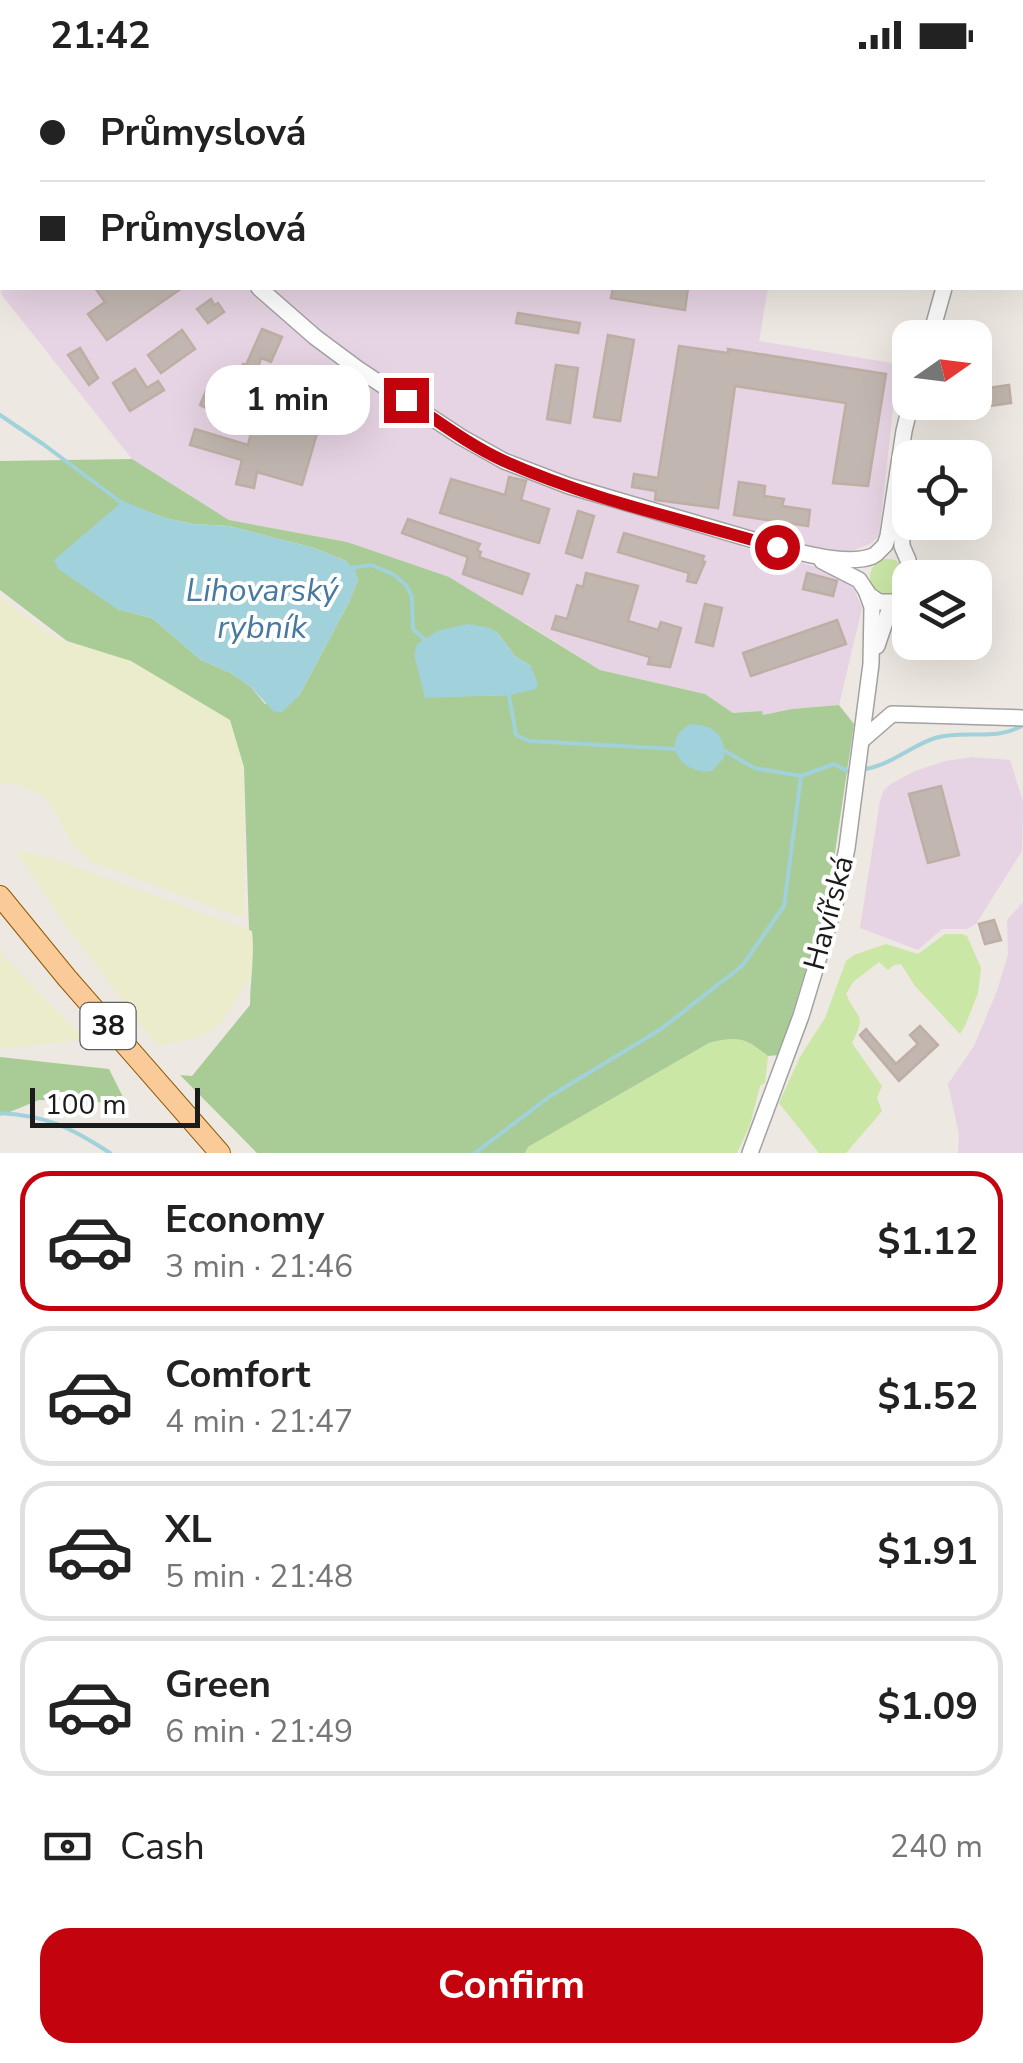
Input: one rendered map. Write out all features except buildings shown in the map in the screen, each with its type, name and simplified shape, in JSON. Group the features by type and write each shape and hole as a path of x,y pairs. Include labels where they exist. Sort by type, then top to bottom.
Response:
{"main road":[{"name":"38","path":"0,896 220,1153"}],"street":[{"path":"262,290 315,338 358,369 504,461 569,486 809,554 858,560 893,552 908,560"},
{"path":"935,320 943,290"},
{"name":"Havířská","path":"872,664 871,603 862,579 863,569 885,545 892,509"},
{"name":"Havířská","path":"902,540 908,560"},
{"path":"809,554 855,578 866,591"},
{"name":"Havířská","path":"866,591 875,600 892,600"},
{"name":"Havířská","path":"750,1153 801,1016 836,897 872,664 892,606"},
{"path":"869,683 892,714"},
{"path":"862,740 892,714 1023,718"}],"shaded area":[{"path":"1,290 768,290 759,341 892,363 892,418 879,536 848,552 752,536 742,547 813,566 843,579 854,589 862,608 839,705 763,715 762,711 733,713 705,694 600,670 527,624 347,542 229,520 132,459"},
{"path":"972,757 1010,760 1023,802 1022,851 976,924 967,929 942,929 918,950 860,928 884,790 915,771"},
{"path":"1023,902 1023,1153 958,1153 959,1134 948,1084 974,1046 997,991 1008,954 1007,920"}],"green space":[{"path":"132,459 229,520 347,542 449,577 600,670 705,694 733,713 762,711 763,715 839,705 854,724 829,893 780,1055 768,1056 741,1040 709,1043 528,1147 525,1153 257,1153 180,1075 192,1076 250,1005 253,940 249,930 244,767 230,720 131,661 67,641 0,590 0,461","holes":["123,502 165,518 229,526 314,548 346,561 358,580 299,696 265,704 251,687 201,660 152,618 117,609 93,528","496,631 516,657 531,666 509,695 425,697 421,676"]},
{"path":"892,560 892,594 888,595 876,589 870,577 876,565"},
{"path":"0,597 54,638 131,661 230,720 244,767 244,915 91,862 74,846 42,795 24,786 0,783"},
{"path":"16,851 48,857 252,931 251,977 220,1024 200,1037 157,1046 58,915"},
{"path":"945,934 967,936 981,968 978,993 965,1026 960,1034 915,986 901,964 888,970 879,962 853,982 846,994 860,1021 852,1043 882,1086 877,1098 882,1111 846,1153 819,1153 779,1103 800,1057 825,1018 846,961 886,944 918,954"},
{"path":"0,952 77,1031 87,1039 0,1049"},
{"path":"732,1038 748,1040 768,1056 765,1083 760,1086 750,1125 737,1153 525,1153 528,1147 709,1043"},
{"path":"0,1057 109,1069 126,1103 39,1100 0,1116"}],"water":[{"name":"Lihovarský rybník","path":"123,501 165,518 229,526 314,548 346,561 355,570 358,580 348,604 299,696 282,712 274,712 251,687 231,673 201,660 152,618 117,609 58,569 54,560"},
{"path":"468,624 496,631 516,657 531,666 538,684 536,689 509,695 425,698 414,655 417,644 439,630"},
{"path":"691,724 712,729 723,743 724,758 712,771 691,768 678,755 676,739"}],"waterway":[{"path":"0,415 122,503"},
{"path":"350,568 371,565 393,574 406,585 412,597 413,629 426,641"},
{"path":"506,693 516,735 529,741 675,749"},
{"path":"860,770 881,765 935,738 1002,733 1023,725"},
{"path":"725,751 754,768 801,776 834,764 847,771"},
{"path":"475,1153 549,1097 661,1029 742,966 784,906 801,776"},
{"path":"0,1113 58,1124 110,1153"}],"route":[{"path":"406,400 504,461 569,486 777,547"}]}
